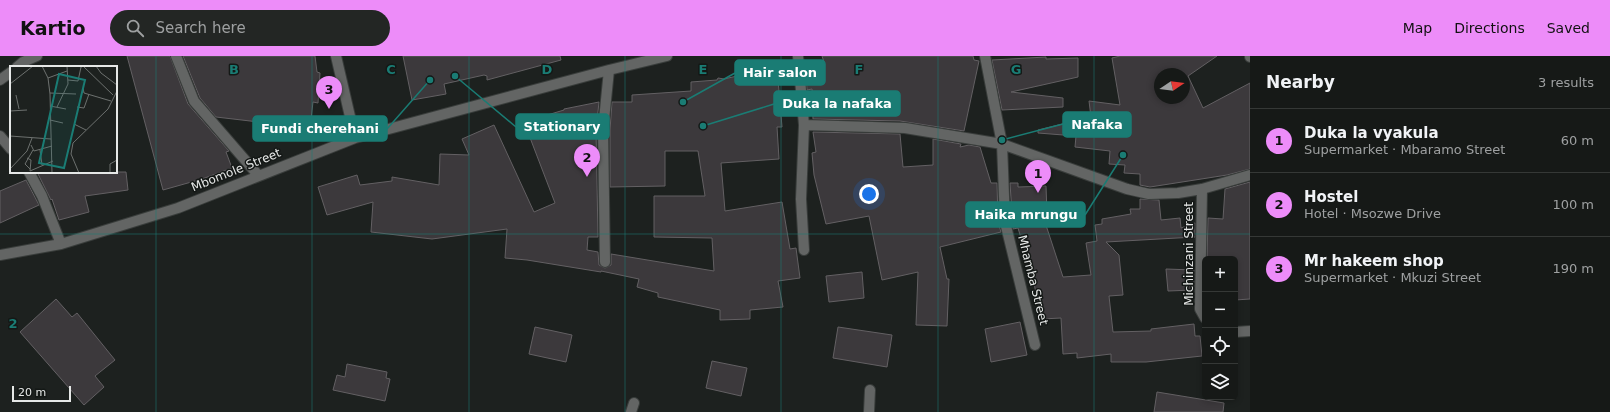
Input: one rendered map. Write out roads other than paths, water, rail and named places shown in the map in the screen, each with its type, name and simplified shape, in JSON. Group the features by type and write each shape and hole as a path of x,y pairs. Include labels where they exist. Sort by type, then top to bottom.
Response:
{"street":[{"path":"18,66 23,62 37,56"},
{"path":"176,56 194,101 258,176"},
{"path":"336,56 355,138"},
{"name":"Mbomole Street","path":"0,255 61,244 178,208 355,138 608,70 667,56"},
{"path":"798,56 804,125 801,199 804,250"},
{"name":"Mhamba Street","path":"985,56 1002,144 1005,222 1035,345"},
{"path":"605,262 603,130 608,70"},
{"path":"0,80 10,73"},
{"path":"804,125 905,128 1002,144 1127,189 1149,194 1178,193 1202,189 1250,175"},
{"path":"0,136 10,149"},
{"path":"30,173 42,196 61,244"},
{"name":"Michinzani Street","path":"1202,189 1200,309 1202,313"},
{"path":"1238,332 1250,331"},
{"path":"869,412 870,390"}],"place":[{"name":"Stationary","path":"455,76"},
{"name":"Fundi cherehani","path":"430,80"},
{"name":"Hair salon","path":"683,102"},
{"name":"Mr hakeem shop","path":"329,109"},
{"name":"Duka la nafaka","path":"703,126"},
{"name":"Nafaka","path":"1002,140"},
{"name":"Haika mrungu","path":"1123,155"},
{"name":"Hostel","path":"587,177"},
{"name":"Duka la vyakula","path":"1038,193"}]}
